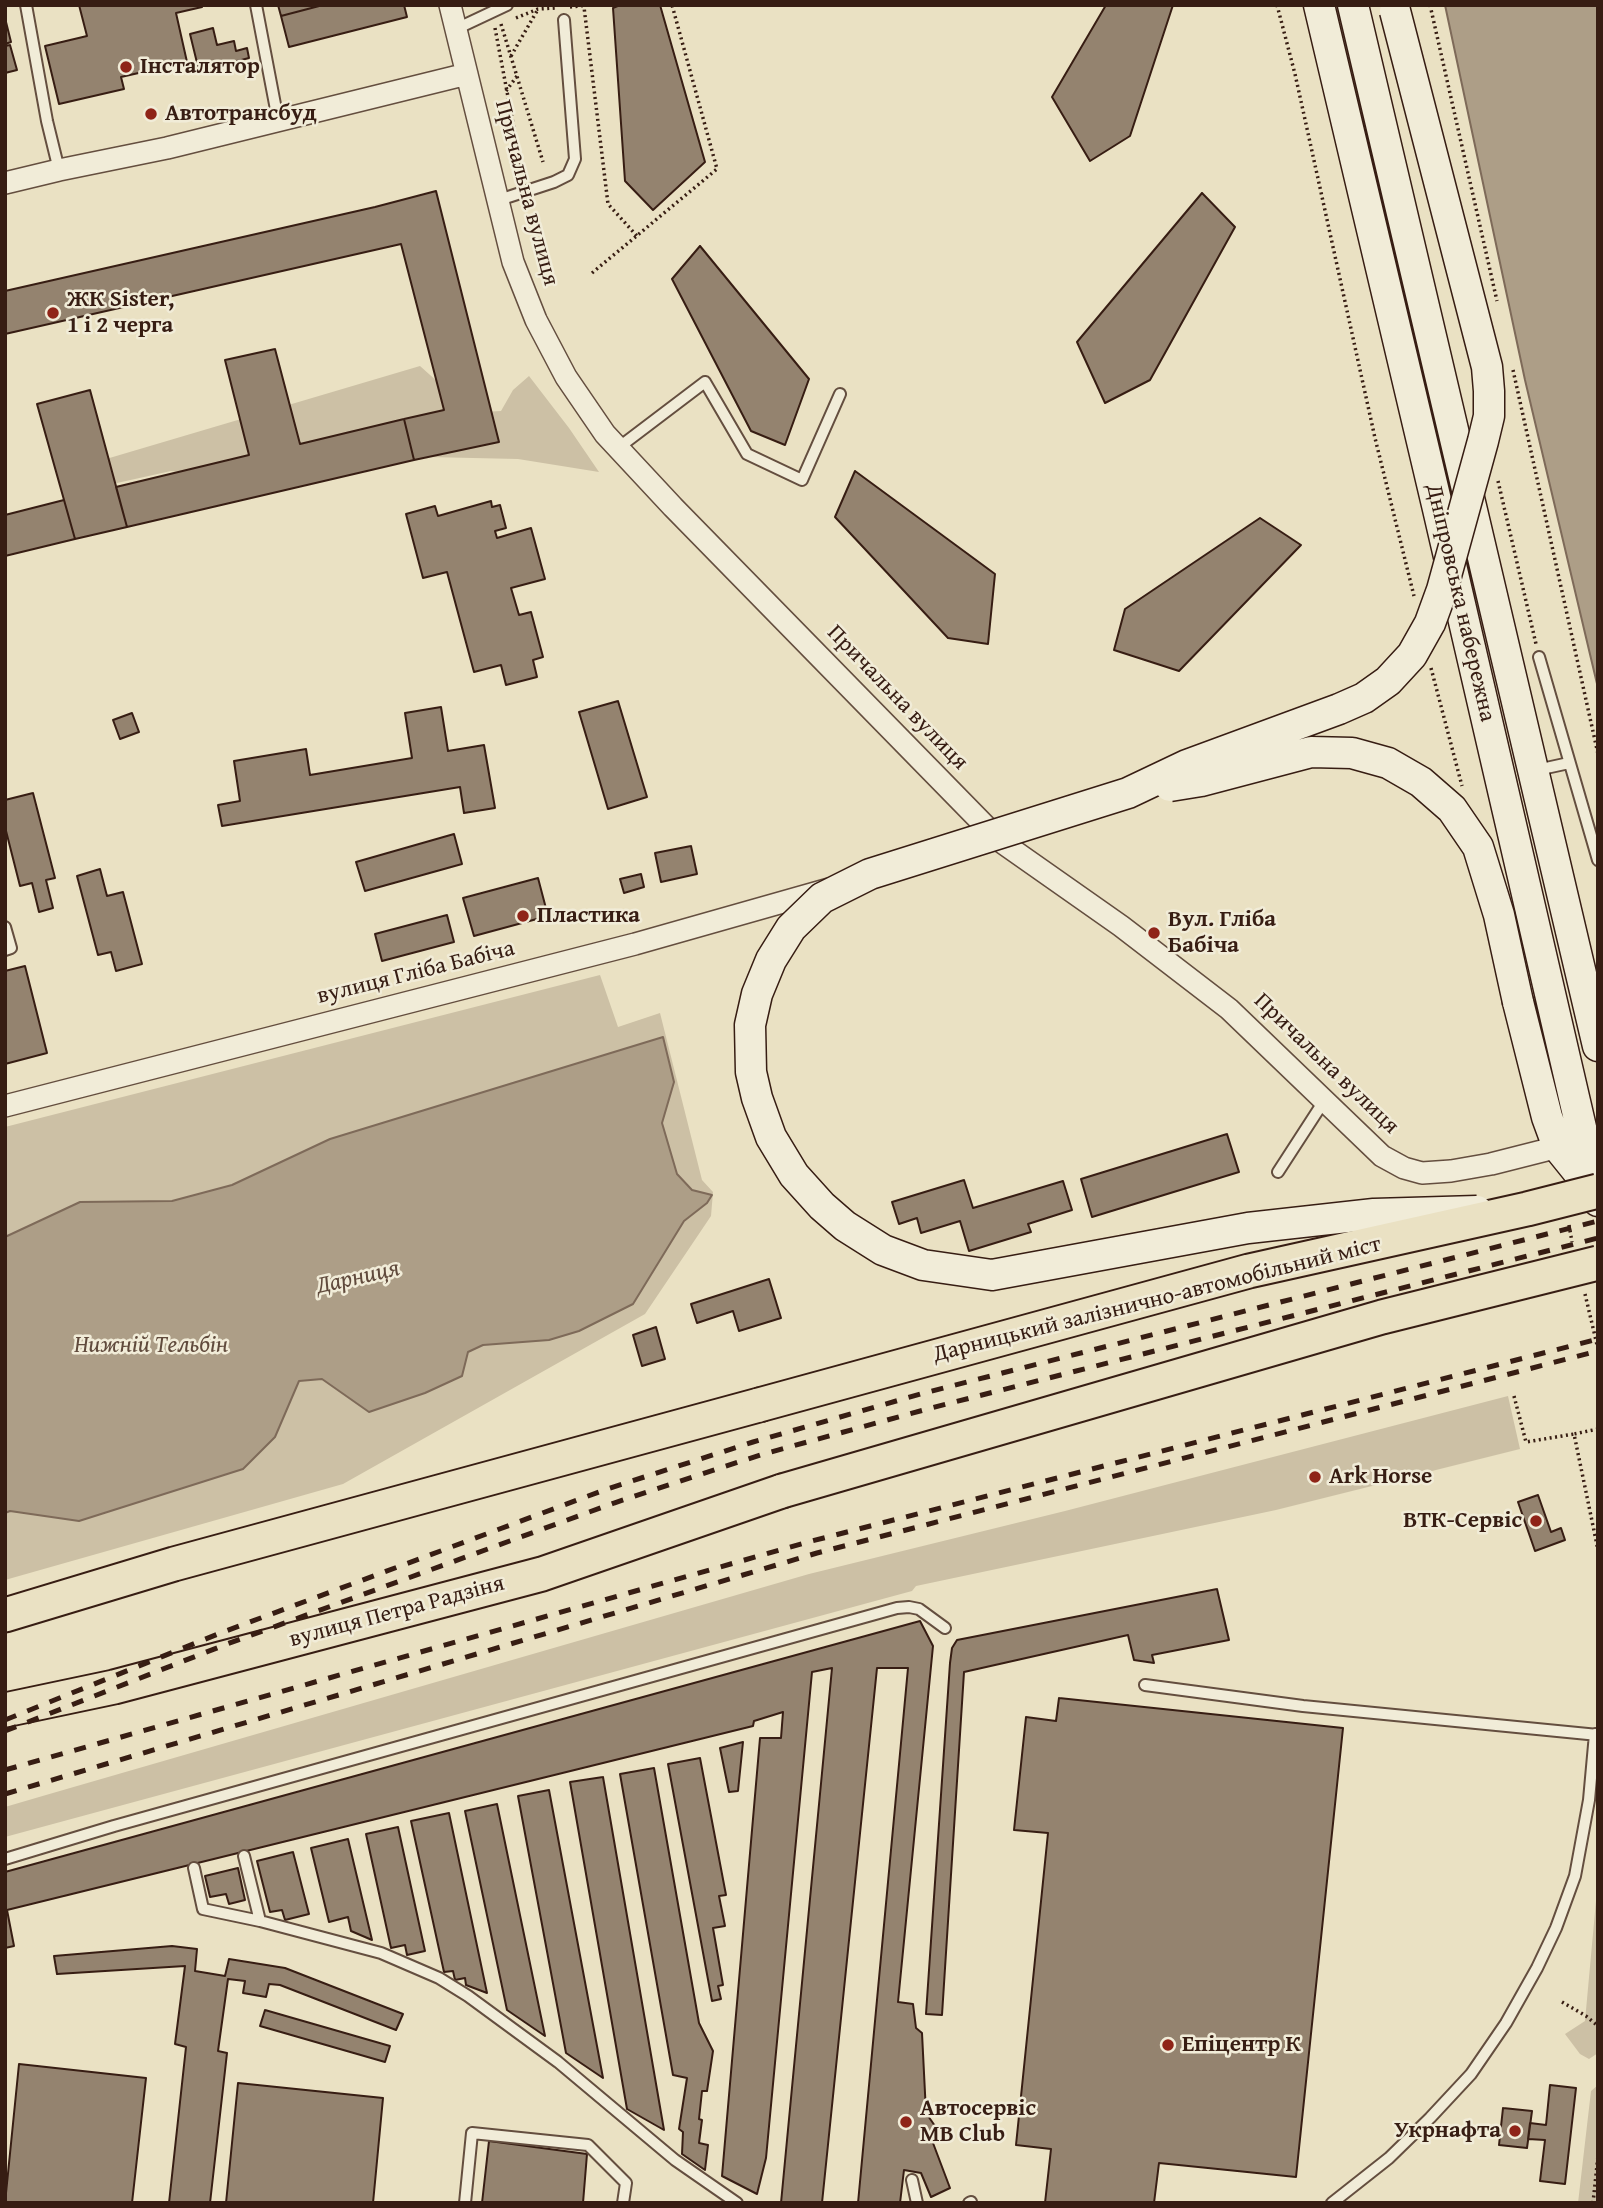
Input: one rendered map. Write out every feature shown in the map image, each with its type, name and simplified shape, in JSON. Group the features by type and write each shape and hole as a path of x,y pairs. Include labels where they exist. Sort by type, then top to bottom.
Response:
{"main road":[{"name":"Дніпровська набережна","path":"1318,5 1597,1193"},
{"name":"Дніпровська набережна","path":"1353,5 1598,1046"},
{"path":"1128,793 1186,765 1364,698 1388,681 1412,655 1430,623 1442,590 1489,416 1489,391 1483,354 1394,8"},
{"path":"1527,1209 1374,1214 1260,1227 992,1275 923,1265 883,1250 845,1226 822,1206 794,1175 771,1137 751,1072 750,1026 757,995 771,960 791,928 822,898 870,874 1128,793 1201,781 1311,752 1352,753 1388,763 1421,782 1452,809 1478,847 1499,915 1547,1118 1558,1147 1597,1193"},
{"name":"Дарницький залізнично-автомобільний міст","path":"5,1615 174,1564 1249,1271 1597,1193"},
{"name":"вулиця Петра Радзіня","path":"5,1710 114,1687 542,1574 782,1492 1382,1317 1598,1263"}],"street":[{"name":"Причальна вулиця","path":"450,5 513,262 536,320 566,377 605,434 618,448 1000,841 1121,926 1229,1009 1382,1156 1422,1173 1491,1164 1558,1147"},
{"path":"5,184 167,148 467,74"},
{"name":"вулиця Гліба Бабіча","path":"5,1106 635,944 1000,841"}],"lane":[{"path":"26,5 47,121 60,170"},
{"path":"256,5 278,120"},
{"path":"456,29 507,5"},
{"path":"499,200 554,182 568,174 575,159 564,20"},
{"path":"618,448 660,419 705,382 747,454 802,480 840,394"},
{"path":"1539,657 1598,860"},
{"path":"1534,771 1569,763"},
{"path":"5,927 12,948 5,950"},
{"path":"1278,1172 1324,1101"},
{"path":"5,1859 128,1822 897,1608 919,1609 945,1628"},
{"path":"1145,1685 1303,1706 1597,1734 1590,1800 1575,1876 1556,1928 1517,2004 1471,2074 1389,2158 1332,2203"},
{"path":"244,1856 260,1921"},
{"path":"194,1868 202,1909 260,1921 381,1953 439,1978 558,2062 676,2160 737,2203"},
{"path":"465,2203 472,2133 588,2145 626,2183 623,2203"},
{"path":"912,2180 917,2203"}],"path":[{"path":"592,274 717,169 671,5"},
{"path":"1278,5 1375,438 1416,607"},
{"path":"513,19 538,9 585,6 608,204 637,236"},
{"path":"511,56 538,9"},
{"path":"491,13 522,171"},
{"path":"495,27 501,24 543,162"},
{"path":"506,90 517,76"},
{"path":"1495,469 1539,657"},
{"path":"1429,658 1464,792"},
{"path":"1514,1396 1526,1442 1598,1429"},
{"path":"1574,1434 1598,1550"},
{"path":"1562,2002 1598,2026"},
{"path":"1593,2203 1598,2156"}],"shaded area":[{"path":"420,366 465,413 501,411 513,390 529,376 599,472 518,459 428,457 207,475 171,471 108,485 69,470"},
{"path":"600,975 618,1027 660,1013 702,1180 713,1192 711,1216 645,1314 343,1484 5,1580 5,1503 275,1437 299,1381 322,1378 369,1412 425,1393 462,1376 468,1352 484,1345 513,1342 633,1304 684,1221 707,1203 711,1195 692,1190 677,1174 662,1123 674,1082 330,1139 232,1185 172,1201 80,1202 5,1237 5,1127"},
{"path":"1508,1396 1520,1449 1276,1510 916,1586 912,1591 5,1837 5,1807 809,1574 1065,1511"},
{"path":"1598,1879 1598,2053 1589,2059 1580,2054 1565,2034 1585,2021"},
{"path":"1598,2085 1598,2203 1578,2203 1591,2091"}],"water":[{"path":"1445,5 1598,5 1598,688 1525,380"},
{"name":"Нижній Тельбін","path":"663,1037 674,1082 662,1123 677,1174 692,1190 712,1195 707,1203 684,1221 633,1304 579,1331 549,1340 483,1345 468,1352 462,1376 425,1393 369,1412 322,1379 299,1381 275,1437 243,1469 79,1521 10,1511 5,1513 5,1237 80,1202 172,1201 232,1185 330,1139"}],"building":[{"path":"79,5 202,7 176,13 187,62 121,77 124,89 59,104 45,46 87,36"},
{"path":"278,5 323,5 281,16"},
{"path":"323,5 404,5 407,17 289,47 281,16"},
{"path":"620,5 660,5 705,162 653,210 625,181 613,8"},
{"path":"1106,5 1173,5 1130,136 1090,161 1052,97"},
{"path":"5,18 11,42 5,44"},
{"path":"213,28 217,45 234,41 236,51 247,48 249,58 199,71 190,34"},
{"path":"10,45 17,70 5,73 5,46"},
{"name":"ЖК Sister, 1 і 2 черга","path":"436,191 499,442 414,460 404,419 444,410 401,244 5,334 5,291"},
{"path":"1202,193 1235,227 1150,380 1105,403 1077,342"},
{"path":"700,246 809,379 785,445 751,431 672,279"},
{"name":"ЖК Sister, 1 і 2 черга","path":"275,349 300,444 404,419 414,460 127,527 116,487 249,455 225,360"},
{"name":"ЖК Sister, 1 і 2 черга","path":"90,390 127,527 75,539 37,404"},
{"path":"855,471 995,574 988,644 948,638 835,517"},
{"path":"64,500 75,539 5,556 5,515"},
{"path":"491,501 492,507 500,505 506,528 495,531 497,538 531,528 545,579 511,588 519,615 531,612 543,657 533,660 537,677 506,685 501,665 474,672 447,572 423,578 406,514 435,506 438,516"},
{"path":"1260,518 1301,545 1179,671 1114,650 1125,609"},
{"path":"618,701 647,797 608,809 579,712"},
{"path":"441,707 448,751 484,745 495,808 464,813 460,787 222,826 218,805 240,801 234,761 306,749 310,775 412,758 405,713"},
{"path":"132,713 139,732 120,739 113,720"},
{"path":"33,793 55,878 46,880 53,908 39,912 32,883 20,886 5,827 5,800"},
{"path":"454,834 462,864 365,891 356,862"},
{"path":"691,846 697,874 661,882 655,853"},
{"path":"100,869 107,896 123,892 142,964 116,971 111,952 98,955 77,876"},
{"path":"641,874 644,887 624,893 620,879"},
{"path":"538,878 548,916 474,936 463,898"},
{"path":"447,915 454,942 382,961 375,934"},
{"path":"25,966 47,1053 5,1064 5,971"},
{"path":"1227,1134 1239,1172 1092,1217 1081,1179"},
{"path":"964,1180 973,1208 1063,1181 1072,1210 1028,1224 1031,1232 969,1251 960,1221 921,1233 917,1218 899,1224 892,1202"},
{"path":"769,1279 781,1318 739,1331 733,1311 697,1323 691,1304"},
{"path":"656,1327 665,1359 642,1366 633,1335"},
{"path":"1538,1495 1551,1532 1561,1528 1565,1540 1535,1551 1518,1502"},
{"path":"1217,1589 1229,1640 1152,1655 1154,1663 1134,1660 1128,1635 964,1672 942,2015 926,2014 950,1663 952,1648 957,1640"},
{"path":"920,1621 933,1646 898,2002 913,2004 916,2028 922,2033 926,2113 935,2126 933,2143 950,2188 931,2197 921,2173 904,2170 900,2203 858,2203 908,1668 877,1668 822,2203 781,2203 832,1668 812,1672 766,2158 757,2194 722,2176 760,1738 781,1738 783,1712 754,1721 753,1726 7,1910 14,1946 5,1948 5,1872"},
{"name":"Епіцентр К","path":"1059,1698 1343,1728 1296,2177 1159,2163 1154,2203 1045,2203 1051,2149 1016,2145 1048,1833 1014,1830 1026,1717 1056,1721"},
{"path":"743,1742 738,1791 729,1792 720,1748"},
{"path":"700,1758 726,1895 719,1896 725,1926 713,1928 723,1985 718,1986 721,1999 712,2001 668,1764"},
{"path":"654,1768 699,2023 713,2051 707,2091 702,2091 699,2119 702,2120 699,2143 708,2145 705,2170 682,2154 683,2132 679,2129 687,2078 673,2075 620,1774"},
{"path":"603,1777 664,2130 627,2109 570,1782"},
{"path":"549,1790 603,2078 566,2053 518,1796"},
{"path":"497,1804 545,2036 507,2010 465,1811"},
{"path":"449,1813 487,1993 466,1985 465,1978 455,1980 453,1971 444,1972 411,1821"},
{"path":"398,1827 425,1951 407,1955 405,1945 391,1948 366,1834"},
{"path":"348,1839 372,1940 351,1931 348,1917 329,1922 311,1848"},
{"path":"293,1852 309,1914 285,1920 282,1910 270,1912 257,1861"},
{"path":"238,1868 245,1900 229,1904 226,1894 210,1897 205,1876"},
{"path":"172,1946 197,1949 195,1971 225,1976 229,1959 285,1968 403,2014 396,2030 280,1985 269,1984 266,1997 243,1993 245,1981 228,1979 218,2051 227,2053 210,2203 169,2203 186,2047 175,2044 185,1966 57,1974 54,1956"},
{"path":"265,2010 390,2046 385,2062 260,2026"},
{"path":"19,2064 146,2078 132,2203 5,2203"},
{"path":"238,2083 383,2098 373,2203 226,2203"},
{"path":"1550,2085 1576,2088 1565,2184 1540,2181 1545,2140 1528,2139 1530,2123 1546,2125"},
{"name":"Укрнафта","path":"1503,2108 1532,2111 1527,2148 1499,2145"},
{"path":"489,2141 587,2154 583,2203 482,2203"}],"railway":[{"path":"5,1720 223,1632 607,1489 753,1442 924,1393 1598,1221"},
{"path":"5,1731 227,1644 614,1503 760,1455 931,1408 1598,1238"},
{"path":"5,1770 808,1542 1598,1339"},
{"path":"5,1794 817,1553 1598,1351"}],"place":[{"name":"Інсталятор","path":"126,67"},
{"name":"Автотрансбуд","path":"151,114"},
{"name":"ЖК Sister, 1 і 2 черга","path":"53,313"},
{"name":"Пластика","path":"523,916"},
{"name":"Вул. Гліба Бабіча","path":"1154,933"},
{"name":"Ark Horse","path":"1315,1477"},
{"name":"ВТК-Сервіс","path":"1536,1521"},
{"name":"Епіцентр К","path":"1168,2045"},
{"name":"Автосервіс MB Club","path":"906,2122"},
{"name":"Укрнафта","path":"1515,2131"}],"water label":[{"name":"Дарниця","path":"358,1278"}]}
